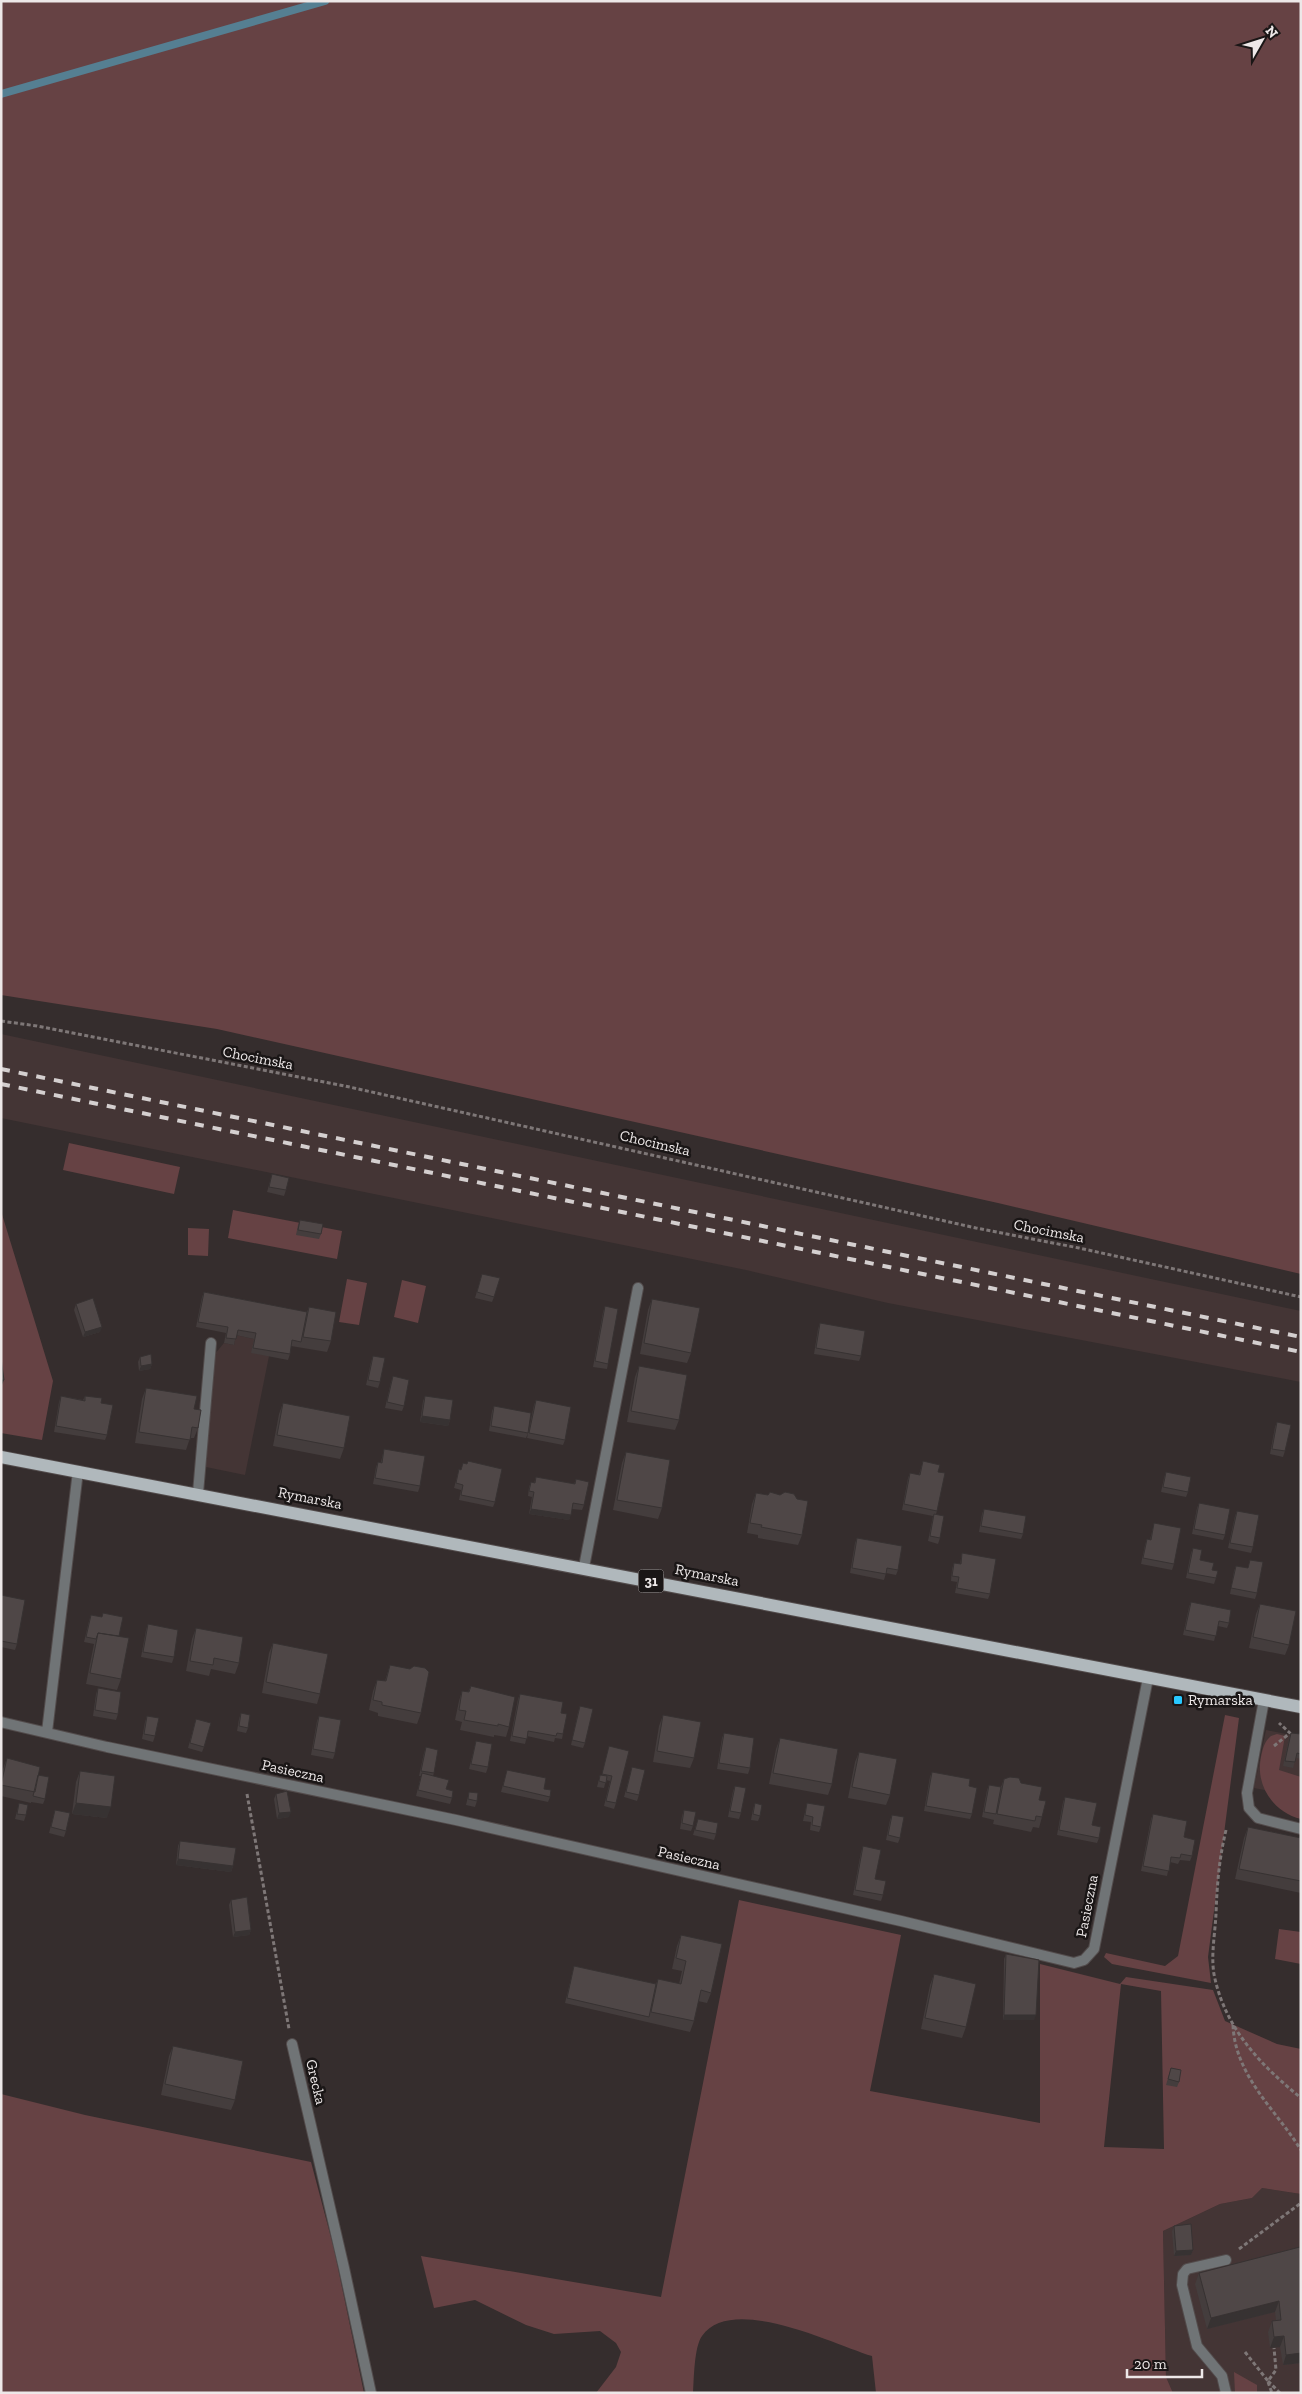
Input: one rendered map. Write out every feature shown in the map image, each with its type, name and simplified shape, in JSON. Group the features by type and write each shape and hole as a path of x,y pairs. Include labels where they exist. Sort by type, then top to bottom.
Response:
{"main road":[{"name":"Rymarska","path":"1,1457 78,1470 1301,1706"}],"street":[{"path":"584,1567 638,1288"},
{"path":"198,1493 212,1343"},
{"path":"47,1732 78,1470"},
{"name":"Pasieczna","path":"1,1722 106,1747 456,1820 1074,1962 1084,1960 1094,1949 1148,1678"},
{"path":"1264,1700 1247,1793 1249,1808 1258,1818 1301,1829"},
{"name":"Grecka","path":"292,2044 371,2393"},
{"path":"1226,2260 1187,2270 1183,2274 1182,2285 1197,2346 1222,2376 1226,2393"}],"path":[{"name":"Chocimska","path":"1,1021 37,1026 345,1086 976,1228 1079,1248 1301,1297"},
{"path":"1290,1733 1295,1735"},
{"name":"Grecka","path":"244,1776 292,2044"},
{"path":"1226,1830 1217,1877 1215,1978 1233,2023 1252,2052 1274,2076 1301,2098"},
{"path":"1233,2023 1236,2048 1256,2090 1301,2150"},
{"path":"1226,2260 1255,2235 1301,2203"},
{"path":"1268,2382 1276,2370 1274,2348"},
{"path":"1245,2352 1268,2382 1280,2393"},
{"path":"1268,2382 1272,2393"}],"shaded area":[{"path":"1,1 1301,1 1301,1274 998,1203 217,1029 1,995"},
{"path":"1,1034 1301,1311 1301,1382 888,1303 746,1270 1,1118"},
{"path":"69,1143 180,1167 174,1194 63,1170"},
{"path":"233,1210 342,1231 337,1259 228,1238"},
{"path":"1,1211 53,1381 42,1440 1,1433"},
{"path":"188,1228 209,1229 208,1256 188,1255"},
{"path":"347,1279 367,1283 359,1325 339,1322"},
{"path":"402,1280 426,1286 418,1323 394,1317"},
{"path":"236,1335 254,1339 269,1356 245,1475 206,1467 214,1355 224,1343 234,1345"},
{"path":"1225,1715 1239,1718 1208,1957 1211,1983 1112,1964 1104,1957 1106,1953 1165,1966 1178,1956"},
{"path":"1266,1730 1301,1737 1301,1797 1254,1788"},
{"path":"1277,1734 1285,1736 1279,1770 1301,1777 1301,1819 1274,1804 1268,1796 1261,1778 1260,1767 1264,1745 1271,1736"},
{"path":"739,1900 901,1935 870,2091 1040,2123 1040,1964 1120,1984 1126,1977 1213,1990 1225,2021 1277,2044 1301,2049 1301,2194 1262,2188 1252,2198 1220,2204 1163,2231 1166,2377 1173,2393 876,2393 872,2356 784,2326 736,2319 716,2324 699,2341 693,2393 596,2393 616,2367 621,2352 616,2343 600,2331 554,2334 526,2325 475,2300 434,2308 421,2256 661,2297","holes":["1121,1984 1161,1991 1164,2149 1104,2147"]},
{"path":"1279,1929 1301,1932 1301,1964 1275,1959"},
{"path":"1,2094 85,2115 311,2162 334,2249 364,2393 1,2393"},
{"path":"1262,2188 1301,2194 1301,2393 1173,2393 1166,2377 1163,2231 1220,2204 1252,2198"},
{"path":"1234,2372 1257,2385 1257,2393 1235,2393"}],"building":[{"path":"272,1174 289,1178 286,1190 269,1187"},
{"path":"300,1220 323,1224 321,1234 298,1230"},
{"path":"482,1274 500,1278 494,1297 477,1292"},
{"path":"204,1292 307,1312 301,1342 292,1340 290,1354 253,1348 256,1333 238,1330 236,1339 226,1338 228,1327 198,1322"},
{"path":"93,1298 102,1327 85,1332 76,1304"},
{"path":"652,1299 700,1308 691,1353 644,1343"},
{"path":"605,1306 618,1309 608,1364 595,1361"},
{"path":"309,1307 336,1312 331,1341 303,1337"},
{"path":"820,1323 865,1331 861,1356 816,1348"},
{"path":"151,1354 152,1364 141,1366 140,1357"},
{"path":"373,1356 385,1358 380,1382 368,1380"},
{"path":"1,1358 4,1380 1,1380"},
{"path":"639,1366 687,1375 679,1420 631,1411"},
{"path":"393,1376 409,1380 404,1406 387,1402"},
{"path":"146,1388 197,1396 194,1409 201,1410 198,1428 192,1427 190,1440 139,1432"},
{"path":"61,1396 85,1401 85,1396 102,1398 101,1403 113,1405 107,1435 56,1426"},
{"path":"425,1396 453,1400 450,1420 422,1416"},
{"path":"536,1400 571,1407 565,1440 529,1433"},
{"path":"283,1403 350,1416 344,1448 277,1435"},
{"path":"494,1406 531,1413 528,1433 491,1426"},
{"path":"1277,1422 1291,1425 1285,1451 1272,1449"},
{"path":"384,1449 425,1456 420,1486 375,1478 378,1462 382,1463"},
{"path":"626,1452 670,1460 662,1508 617,1500"},
{"path":"468,1461 502,1469 495,1502 461,1495 463,1485 456,1483 459,1469 461,1470 463,1463 467,1464"},
{"path":"923,1461 940,1465 938,1472 945,1473 937,1511 904,1504 910,1473 920,1475"},
{"path":"1166,1472 1191,1477 1188,1492 1163,1487"},
{"path":"536,1477 575,1484 576,1479 589,1482 584,1505 573,1503 571,1515 531,1509 534,1492 529,1491 531,1482 535,1483"},
{"path":"770,1492 780,1495 785,1492 794,1494 797,1499 808,1501 802,1535 750,1523 756,1493 768,1495"},
{"path":"1199,1503 1230,1509 1225,1535 1194,1529"},
{"path":"984,1509 1026,1516 1023,1534 981,1526"},
{"path":"1237,1511 1259,1515 1253,1547 1230,1543"},
{"path":"934,1514 944,1516 940,1538 930,1536"},
{"path":"1154,1523 1181,1528 1174,1564 1143,1558 1147,1539 1151,1540"},
{"path":"857,1538 902,1546 898,1570 887,1568 886,1574 852,1568"},
{"path":"1193,1548 1202,1550 1200,1560 1214,1563 1212,1570 1218,1571 1216,1578 1188,1573"},
{"path":"962,1553 996,1559 990,1594 957,1588 959,1577 952,1576 954,1563 961,1564"},
{"path":"1250,1560 1263,1562 1257,1593 1231,1588 1236,1566 1248,1568"},
{"path":"1,1595 25,1600 17,1644 1,1641"},
{"path":"1191,1602 1231,1610 1229,1623 1219,1621 1216,1636 1185,1630"},
{"path":"1260,1604 1296,1611 1289,1645 1253,1637"},
{"path":"103,1613 123,1617 119,1636 98,1633 96,1639 86,1637 91,1615 102,1617"},
{"path":"148,1624 178,1630 174,1657 143,1652"},
{"path":"196,1628 243,1637 239,1663 214,1658 213,1665 190,1661"},
{"path":"98,1633 129,1638 121,1679 90,1673"},
{"path":"273,1643 328,1654 320,1694 266,1682"},
{"path":"390,1665 410,1669 414,1666 425,1668 429,1672 421,1713 382,1705 382,1702 373,1700 377,1680 386,1681"},
{"path":"471,1686 515,1697 509,1727 464,1720 466,1711 459,1710 462,1691 469,1692"},
{"path":"98,1688 121,1692 118,1714 95,1710"},
{"path":"520,1694 563,1702 561,1713 567,1714 563,1734 557,1733 556,1736 528,1731 527,1739 512,1736"},
{"path":"580,1706 593,1709 585,1743 572,1740"},
{"path":"241,1713 250,1715 248,1728 239,1726"},
{"path":"663,1715 701,1722 694,1758 657,1751"},
{"path":"147,1716 159,1718 155,1736 144,1734"},
{"path":"319,1716 341,1720 335,1753 313,1749"},
{"path":"196,1719 211,1723 204,1747 190,1743"},
{"path":"724,1733 754,1738 750,1768 719,1763"},
{"path":"1291,1733 1301,1734 1301,1754 1297,1753 1295,1762 1285,1761"},
{"path":"780,1738 838,1749 832,1784 773,1773"},
{"path":"476,1741 492,1744 488,1767 471,1764"},
{"path":"609,1746 629,1751 616,1803 606,1801 612,1776 602,1774"},
{"path":"426,1747 438,1750 434,1773 421,1771"},
{"path":"859,1752 897,1759 890,1795 852,1787"},
{"path":"7,1758 40,1767 35,1792 1,1785"},
{"path":"632,1767 645,1770 639,1795 626,1792"},
{"path":"507,1770 546,1778 544,1789 551,1790 550,1797 503,1786"},
{"path":"80,1771 115,1776 111,1807 76,1803"},
{"path":"932,1772 970,1779 969,1786 977,1788 972,1814 926,1806"},
{"path":"422,1773 449,1780 446,1789 453,1791 452,1798 418,1790"},
{"path":"38,1775 49,1777 45,1799 33,1796"},
{"path":"600,1775 607,1776 606,1783 599,1781"},
{"path":"1010,1777 1019,1778 1021,1783 1042,1787 1039,1800 1046,1801 1042,1817 1036,1816 1035,1821 997,1814 1004,1779"},
{"path":"989,1785 1001,1787 996,1814 984,1812"},
{"path":"735,1786 746,1788 741,1813 730,1811"},
{"path":"287,1791 291,1812 279,1813 276,1794"},
{"path":"469,1792 478,1793 477,1801 468,1799"},
{"path":"1065,1797 1097,1803 1092,1825 1101,1827 1099,1838 1059,1830"},
{"path":"19,1803 28,1805 26,1815 17,1814"},
{"path":"755,1803 762,1805 760,1816 753,1814"},
{"path":"807,1803 825,1806 821,1827 812,1825 813,1817 805,1815"},
{"path":"55,1810 70,1813 66,1831 51,1827"},
{"path":"684,1810 696,1812 693,1826 682,1823"},
{"path":"1153,1814 1187,1821 1184,1837 1195,1840 1192,1856 1181,1854 1180,1858 1171,1857 1169,1871 1143,1866"},
{"path":"892,1815 904,1817 900,1838 888,1835"},
{"path":"698,1819 718,1823 716,1834 695,1830"},
{"path":"1248,1827 1301,1838 1301,1881 1239,1869"},
{"path":"180,1841 236,1848 233,1866 178,1859"},
{"path":"863,1846 881,1850 875,1879 886,1881 883,1895 855,1890"},
{"path":"247,1897 251,1930 235,1932 231,1900"},
{"path":"681,1935 722,1944 711,1993 701,1990 694,2021 651,2012 658,1979 681,1984 686,1961 676,1958"},
{"path":"1006,1954 1039,1960 1036,2015 1004,2015"},
{"path":"574,1966 656,1984 649,2017 567,1998"},
{"path":"934,1974 976,1984 966,2027 925,2018"},
{"path":"173,2046 243,2061 235,2100 165,2084"},
{"path":"1171,2068 1181,2070 1179,2082 1168,2079"},
{"path":"1191,2224 1193,2250 1176,2251 1174,2226"},
{"path":"1300,2247 1301,2353 1286,2355 1284,2336 1274,2337 1272,2321 1281,2320 1279,2301 1211,2318 1199,2273"}],"waterway":[{"path":"1,94 325,1"}],"railway":[{"path":"1,1069 1301,1337"},
{"path":"1,1084 1301,1352"}],"place":[{"name":"Rymarska","path":"1178,1700"}]}
